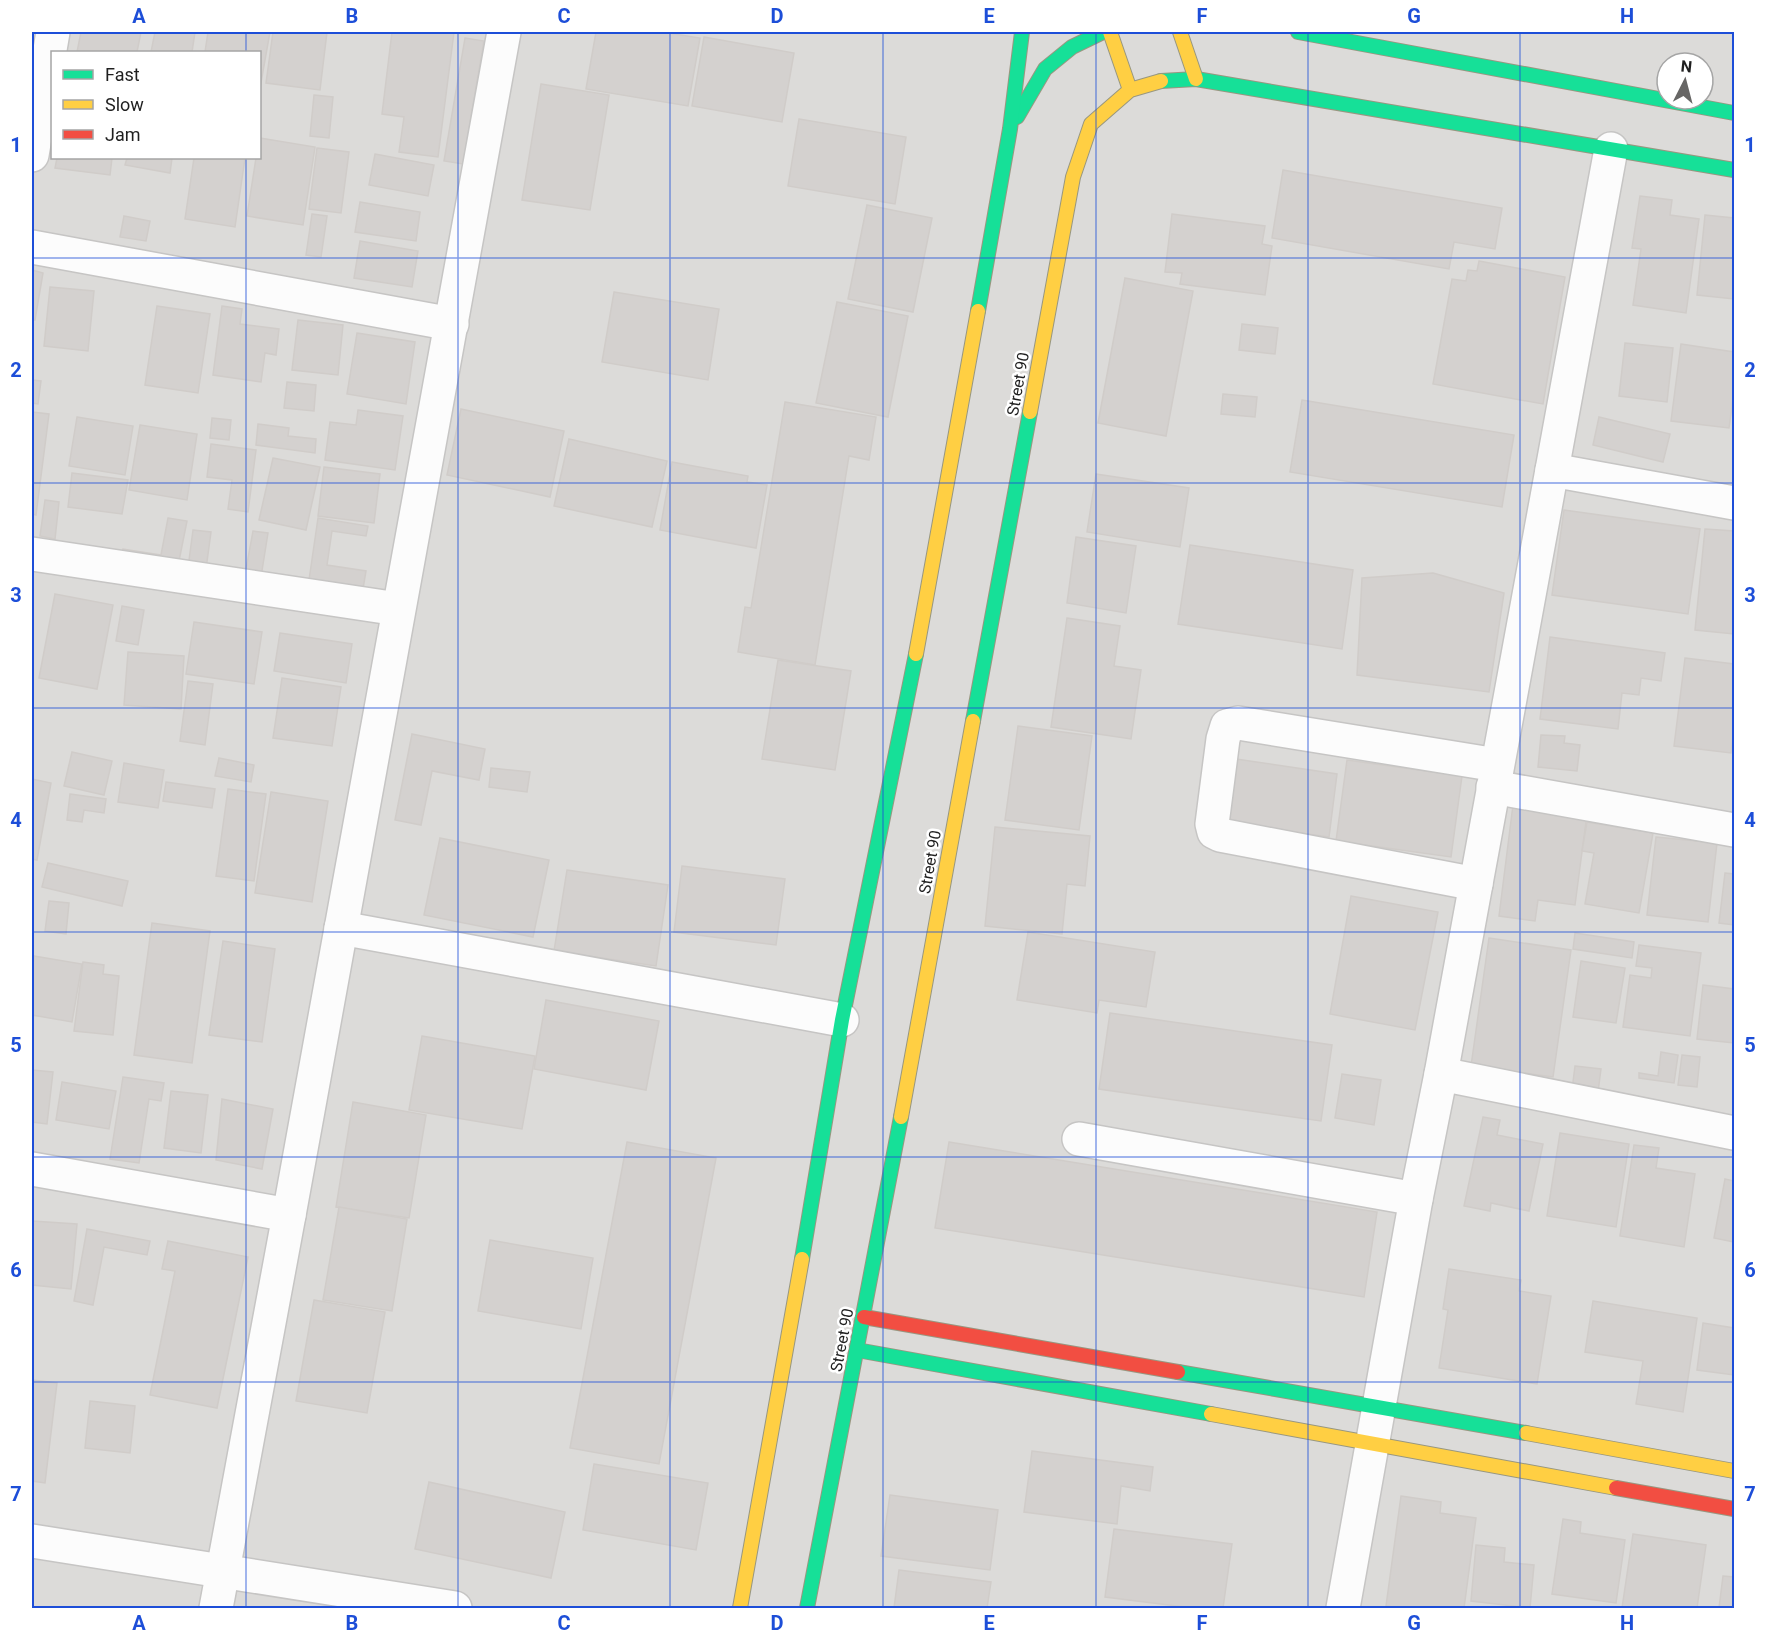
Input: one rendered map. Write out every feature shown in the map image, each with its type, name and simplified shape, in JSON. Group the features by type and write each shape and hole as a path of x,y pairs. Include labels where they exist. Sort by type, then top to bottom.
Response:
{"main road":[{"path":"740,1608 795,1304 842,1020 918,644 1010,129 1022,32"},
{"path":"1010,129 1045,69 1072,47 1103,32"},
{"path":"1110,32 1130,90 1166,80 1196,79 1734,170"},
{"path":"1180,32 1196,79"},
{"path":"1298,32 1734,113"},
{"name":"Street 90","path":"807,1608 864,1317 1071,188 1091,124 1130,90"},
{"path":"864,1317 1380,1407 1734,1472"},
{"path":"857,1350 1734,1509"}],"street":[{"path":"32,155 52,32"},
{"path":"216,1608 504,32"},
{"path":"1343,1608 1416,1199 1611,149"},
{"path":"32,247 452,324"},
{"path":"1552,470 1734,503"},
{"path":"32,554 398,609"},
{"path":"1476,884 1214,832 1212,825 1223,739 1227,726 1238,723 1495,776 1734,830"},
{"path":"341,928 842,1020"},
{"path":"1441,1074 1734,1133"},
{"path":"1079,1139 1416,1199"},
{"path":"32,1169 289,1215"},
{"path":"32,1541 454,1608"}],"shaded area":[{"path":"32,32 1734,32 1734,1608 32,1608"}],"building":[{"path":"81,32 141,32 137,51 77,51"},
{"path":"155,32 195,32 192,51 151,51"},
{"path":"208,32 270,32 261,82 261,51 205,51"},
{"path":"273,32 327,32 320,90 266,83"},
{"path":"392,32 454,32 438,157 399,152 404,117 382,114"},
{"path":"596,32 662,32 700,38 688,106 586,89"},
{"path":"704,37 794,53 782,122 692,106"},
{"path":"465,38 484,41 463,164 444,161"},
{"path":"541,84 609,95 590,210 522,200"},
{"path":"314,95 333,97 329,138 310,136"},
{"path":"799,119 906,137 895,204 788,186"},
{"path":"261,138 315,147 303,225 247,216 256,159 261,159"},
{"path":"317,148 349,152 341,213 309,209"},
{"path":"375,154 434,165 428,196 369,185"},
{"path":"57,159 112,159 110,175 55,168"},
{"path":"127,159 172,159 170,173 125,165"},
{"path":"194,159 245,159 235,227 185,219"},
{"path":"1283,170 1502,208 1495,249 1454,242 1449,269 1272,238"},
{"path":"1640,196 1672,200 1670,215 1699,219 1686,313 1633,305 1641,249 1632,248"},
{"path":"360,202 420,212 416,241 355,232"},
{"path":"867,205 932,218 913,312 848,299"},
{"path":"312,214 327,216 321,257 306,255"},
{"path":"1172,214 1265,226 1262,244 1272,246 1265,295 1180,284 1182,273 1165,272"},
{"path":"1705,215 1734,218 1734,299 1697,295"},
{"path":"124,216 150,221 146,241 120,237"},
{"path":"360,241 418,251 412,287 354,278"},
{"path":"1479,261 1565,277 1543,404 1433,384 1452,279 1466,281 1468,270 1477,271"},
{"path":"32,270 43,273 35,320 32,320"},
{"path":"1125,278 1193,291 1166,436 1098,423"},
{"path":"50,287 94,291 88,351 44,346"},
{"path":"614,292 719,309 708,380 602,362"},
{"path":"837,302 908,316 888,417 816,403"},
{"path":"157,306 210,314 198,393 145,385"},
{"path":"222,306 242,309 240,324 279,329 276,355 265,353 261,382 213,375"},
{"path":"298,320 343,325 338,375 292,370"},
{"path":"1242,324 1278,328 1275,354 1239,350"},
{"path":"357,333 415,342 406,404 347,394"},
{"path":"1625,343 1673,348 1667,402 1619,396"},
{"path":"1681,344 1734,352 1734,392 1729,428 1671,421"},
{"path":"32,380 41,381 38,404 32,403"},
{"path":"287,382 316,385 314,411 284,408"},
{"path":"1223,394 1257,397 1255,417 1221,414"},
{"path":"1302,400 1514,435 1502,507 1290,472"},
{"path":"785,402 876,417 869,460 849,456 815,665 738,652 745,607 751,608"},
{"path":"461,409 564,431 550,497 447,475"},
{"path":"358,410 403,416 395,470 325,460 330,422 356,425"},
{"path":"32,412 49,414 36,515 32,514"},
{"path":"77,417 133,426 125,475 69,466"},
{"path":"1599,417 1670,434 1663,462 1593,445"},
{"path":"212,418 231,420 229,440 210,438"},
{"path":"258,424 289,428 288,436 316,439 315,453 256,445"},
{"path":"140,425 197,434 187,500 129,490"},
{"path":"569,439 667,461 652,527 554,506"},
{"path":"211,444 256,450 248,512 228,509 232,480 207,477"},
{"path":"273,458 320,467 306,530 259,520"},
{"path":"672,462 748,476 747,482 767,485 756,548 660,530"},
{"path":"324,467 380,474 374,523 318,516"},
{"path":"72,473 128,480 122,514 68,507"},
{"path":"1096,474 1189,488 1180,547 1087,532"},
{"path":"45,500 59,502 55,539 40,536"},
{"path":"1564,510 1700,529 1688,614 1552,595"},
{"path":"168,518 187,521 177,571 121,560 123,549 161,555"},
{"path":"318,518 368,526 366,536 332,531 327,565 366,571 362,595 308,587"},
{"path":"1705,529 1734,531 1734,634 1695,630"},
{"path":"193,530 211,532 206,569 188,568"},
{"path":"253,531 268,533 260,583 244,580"},
{"path":"1076,537 1136,546 1126,613 1067,603"},
{"path":"1190,545 1353,570 1342,649 1178,624"},
{"path":"1433,573 1504,593 1489,692 1357,675 1362,578"},
{"path":"55,594 113,605 97,689 39,678"},
{"path":"122,606 144,610 138,645 116,641"},
{"path":"1067,618 1120,626 1114,666 1141,670 1131,739 1051,727"},
{"path":"194,622 262,632 254,684 186,674"},
{"path":"280,633 352,644 346,683 274,671"},
{"path":"1550,637 1665,653 1661,681 1641,678 1639,695 1622,693 1618,729 1540,719"},
{"path":"128,652 184,656 181,709 124,705"},
{"path":"1685,658 1734,664 1734,729 1731,753 1674,746"},
{"path":"778,660 851,671 835,770 762,759"},
{"path":"282,678 341,687 332,746 273,738"},
{"path":"188,681 213,684 205,745 180,741"},
{"path":"1018,726 1092,736 1079,830 1005,820"},
{"path":"412,734 485,749 479,780 432,771 421,825 395,820"},
{"path":"1541,735 1565,736 1564,743 1580,745 1577,771 1538,767"},
{"path":"72,752 112,761 104,795 64,786"},
{"path":"219,758 254,765 251,782 215,776"},
{"path":"1236,759 1337,774 1329,837 1228,823"},
{"path":"1347,760 1462,776 1451,857 1336,841"},
{"path":"124,763 164,770 158,808 118,802"},
{"path":"491,768 530,772 527,792 489,787"},
{"path":"32,779 51,783 37,860 32,859"},
{"path":"166,782 215,789 212,808 163,801"},
{"path":"228,789 266,794 254,881 216,876"},
{"path":"271,792 328,801 312,902 255,893"},
{"path":"70,794 106,799 104,813 84,810 82,822 67,820"},
{"path":"1513,805 1587,814 1575,905 1538,900 1535,921 1499,916"},
{"path":"1587,822 1653,833 1639,913 1585,904 1594,853 1582,851"},
{"path":"995,827 1090,836 1085,886 1067,884 1062,934 985,926"},
{"path":"1656,837 1717,843 1708,922 1647,915"},
{"path":"440,838 549,860 533,937 424,915"},
{"path":"48,863 128,881 122,906 42,887"},
{"path":"682,866 785,879 776,945 674,932"},
{"path":"567,870 668,885 656,966 554,951"},
{"path":"1725,873 1734,874 1734,925 1719,923"},
{"path":"1351,896 1438,912 1415,1030 1330,1014"},
{"path":"49,901 69,903 66,934 45,931"},
{"path":"152,923 210,931 192,1063 134,1055"},
{"path":"1028,932 1155,952 1146,1007 1099,1000 1097,1013 1017,1000"},
{"path":"1575,933 1634,942 1632,958 1573,949"},
{"path":"1489,938 1571,950 1553,1077 1471,1066"},
{"path":"223,941 275,949 262,1042 209,1035"},
{"path":"1639,945 1701,953 1690,1036 1623,1027 1630,975 1651,978 1652,968 1636,966"},
{"path":"34,956 82,964 72,1022 32,1015"},
{"path":"1581,961 1625,968 1616,1023 1573,1017"},
{"path":"83,962 104,965 103,974 119,976 113,1035 74,1031"},
{"path":"1703,985 1734,989 1734,1043 1697,1039"},
{"path":"546,1000 659,1021 646,1090 534,1069"},
{"path":"1110,1013 1332,1045 1321,1121 1099,1089"},
{"path":"422,1036 535,1056 522,1129 409,1110"},
{"path":"1661,1052 1678,1055 1674,1083 1639,1078 1639,1073 1658,1076"},
{"path":"1682,1055 1700,1057 1697,1087 1678,1085"},
{"path":"1575,1066 1601,1069 1598,1092 1572,1090"},
{"path":"32,1070 53,1072 47,1124 32,1122"},
{"path":"1342,1074 1381,1080 1374,1125 1335,1118"},
{"path":"123,1077 164,1083 161,1101 149,1099 139,1163 110,1159"},
{"path":"62,1082 116,1091 109,1129 56,1120"},
{"path":"171,1091 208,1095 201,1153 164,1148"},
{"path":"222,1099 273,1109 262,1169 216,1160"},
{"path":"353,1102 426,1115 409,1218 336,1207"},
{"path":"1483,1117 1500,1120 1497,1135 1543,1144 1529,1211 1491,1203 1490,1211 1464,1206"},
{"path":"1560,1133 1629,1144 1616,1227 1547,1216"},
{"path":"627,1142 716,1158 659,1464 570,1448"},
{"path":"949,1142 1377,1212 1364,1297 935,1228"},
{"path":"1634,1145 1659,1148 1656,1168 1695,1174 1684,1247 1620,1236"},
{"path":"1725,1179 1734,1181 1734,1242 1714,1238"},
{"path":"339,1207 407,1219 392,1311 323,1300"},
{"path":"32,1221 77,1224 71,1289 32,1285"},
{"path":"87,1229 150,1241 147,1255 104,1247 93,1305 74,1301"},
{"path":"490,1240 593,1258 581,1329 478,1311"},
{"path":"168,1241 248,1257 217,1408 150,1395 175,1271 162,1269"},
{"path":"1449,1269 1521,1280 1519,1291 1551,1296 1537,1384 1439,1368 1448,1310 1443,1309"},
{"path":"314,1300 385,1312 367,1413 296,1401"},
{"path":"1593,1301 1697,1318 1683,1412 1636,1404 1643,1361 1585,1352"},
{"path":"1703,1323 1734,1328 1734,1375 1697,1370"},
{"path":"32,1380 57,1383 45,1483 32,1481"},
{"path":"90,1401 135,1406 130,1453 85,1448"},
{"path":"1032,1451 1153,1467 1150,1491 1121,1486 1117,1524 1024,1512"},
{"path":"594,1464 708,1483 696,1550 583,1530"},
{"path":"429,1482 565,1512 551,1578 415,1549"},
{"path":"890,1495 998,1510 990,1570 881,1556"},
{"path":"1401,1496 1441,1502 1440,1513 1476,1518 1464,1608 1386,1606"},
{"path":"1563,1519 1581,1522 1580,1533 1625,1540 1616,1603 1552,1594"},
{"path":"1114,1529 1232,1544 1223,1608 1193,1608 1105,1597"},
{"path":"1633,1534 1706,1545 1697,1608 1622,1608"},
{"path":"1476,1545 1505,1548 1504,1562 1534,1565 1530,1608 1471,1601"},
{"path":"899,1570 991,1582 987,1608 894,1608"},
{"path":"1723,1576 1734,1577 1734,1608 1719,1608"}],"traffic: fast":[{"path":"978,311 1010,129 1022,32"},
{"path":"1017,117 1045,69 1072,47 1103,32"},
{"path":"1298,32 1734,113"},
{"path":"1161,81 1196,79 1734,170"},
{"path":"973,721 1030,412"},
{"path":"802,1259 842,1020 916,654"},
{"path":"807,1608 901,1117"},
{"path":"857,1350 1211,1414"},
{"path":"1178,1372 1526,1433"}],"traffic: slow":[{"path":"1110,32 1130,90"},
{"path":"1180,32 1196,79"},
{"path":"1030,412 1073,177 1091,124 1130,90 1161,81"},
{"path":"916,654 978,311"},
{"path":"901,1117 973,721"},
{"path":"740,1608 802,1259"},
{"path":"1211,1414 1616,1488"},
{"path":"1526,1433 1734,1471"}],"traffic: jam":[{"path":"864,1317 1178,1372"},
{"path":"1616,1488 1734,1509"}]}
